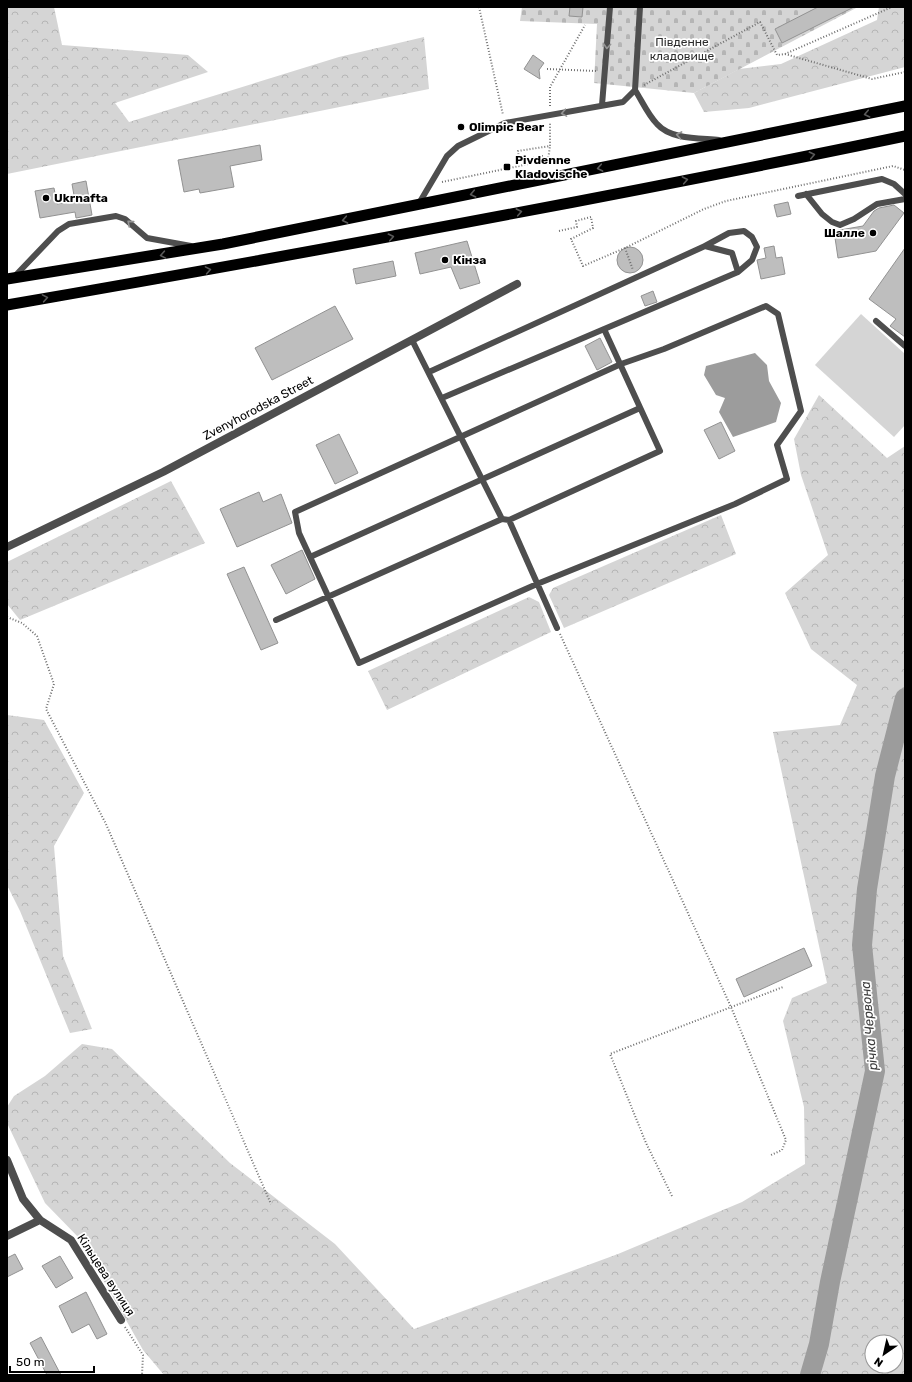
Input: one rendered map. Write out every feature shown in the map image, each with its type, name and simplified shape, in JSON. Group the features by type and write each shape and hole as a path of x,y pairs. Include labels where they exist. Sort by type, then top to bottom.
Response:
{"highway":[{"path":"10,279 205,248 905,106"},
{"path":"7,305 354,244 905,136"}],"street":[{"name":"Zvenyhorodska Street","path":"7,547 163,472 517,284"},
{"name":"Кільцева вулиця","path":"7,1160 23,1199 40,1220 71,1240 121,1320"},
{"path":"7,1236 40,1220"}],"lane":[{"path":"602,105 610,7"},
{"path":"640,7 635,90 657,124 663,130 682,136 731,142"},
{"path":"418,205 447,156 458,146 505,123 623,102 635,90"},
{"path":"798,196 882,179 894,184 905,194"},
{"path":"806,194 822,214 832,222 840,224 854,219 876,204 905,199"},
{"path":"10,279 58,231 69,224 116,216 125,218 147,238 205,248"},
{"path":"428,372 636,278 705,246 729,233 744,231 752,237 757,247 752,260 738,272 442,398"},
{"path":"705,246 732,253 738,272"},
{"path":"766,306 778,314 801,411 777,445 787,479 735,504 538,584 359,663 299,533 295,512 461,438 620,364 664,349 766,306"},
{"path":"876,321 905,346"},
{"path":"276,620 660,451 604,329"},
{"path":"412,340 482,479 506,520 538,584 557,628"},
{"path":"310,557 640,408"}],"path":[{"path":"478,7 496,90 505,123"},
{"path":"785,54 892,7"},
{"path":"635,90 760,22 777,54 785,54 872,79 905,72"},
{"path":"429,185 548,160 550,146 550,87 585,25"},
{"path":"547,69 605,71"},
{"path":"543,156 519,160 518,151 550,146"},
{"path":"559,231 577,227 576,221 591,217 593,228 571,239 583,266 625,248 704,209 726,201 892,166 905,170"},
{"path":"625,248 636,278"},
{"path":"7,617 22,623 37,636 54,684 46,709 106,824 271,1204"},
{"path":"557,628 731,1007 786,1140 782,1150 771,1155"},
{"path":"672,1196 646,1143 610,1054 783,986"},
{"name":"Кільцева вулиця","path":"121,1320 143,1355 142,1375"}],"green space":[{"path":"7,7 54,7 62,45 188,55 208,72 115,103 129,122 339,57 424,37 429,89 7,174"},
{"name":"Південне кладовище","path":"522,7 858,7 694,93 594,83 597,24 520,21"},
{"path":"879,7 905,7 905,67 749,108 704,112 694,93 739,69 781,64 877,20"},
{"path":"861,314 905,354 905,425 894,437 815,365"},
{"path":"819,395 887,458 905,446 905,1375 164,1375 143,1350 80,1239 45,1203 7,1123 7,1107 14,1096 45,1076 82,1044 112,1049 230,1163 335,1244 414,1329 618,1254 742,1202 805,1164 804,1107 783,1021 792,998 827,983 773,732 840,725 857,685 811,649 785,593 828,555 801,475 794,439"},
{"path":"171,481 205,543 20,620 7,604 7,562"},
{"path":"721,515 736,554 564,628 549,595 553,588"},
{"path":"529,597 539,602 551,632 387,710 368,671"},
{"path":"7,715 44,720 84,793 54,846 63,956 92,1029 70,1033 20,911 7,885"}],"shaded area":[{"path":"755,353 767,365 769,381 781,403 776,422 733,437 719,412 725,398 716,395 704,375 706,366"}],"building":[{"path":"570,7 583,7 582,17 569,16"},
{"path":"818,7 854,7 782,43 775,29"},
{"path":"533,55 544,63 539,70 540,79 524,69"},
{"path":"260,145 262,160 230,166 234,187 200,193 199,189 184,192 178,160"},
{"path":"86,181 92,215 76,218 75,212 40,218 35,191 54,188 57,204 75,201 72,184"},
{"path":"788,202 791,214 777,217 774,205"},
{"path":"894,205 904,213 876,251 838,258 834,231 863,226 874,211 879,208"},
{"name":"Кінза","path":"467,241 480,283 460,289 451,267 420,274 415,253"},
{"path":"774,246 776,258 782,257 785,274 761,279 757,260 766,258 764,248"},
{"path":"630,247 639,251 643,260 639,269 630,273 621,269 617,260 621,251"},
{"path":"905,248 905,337 890,326 896,319 869,299"},
{"path":"393,261 396,276 356,284 353,269"},
{"path":"653,291 657,302 645,306 641,296"},
{"path":"335,306 353,339 272,380 255,348"},
{"path":"600,338 612,362 597,370 585,346"},
{"path":"721,422 735,451 719,459 704,430"},
{"path":"339,434 358,473 335,484 316,445"},
{"path":"259,492 263,502 281,494 292,523 237,547 220,509"},
{"path":"302,550 315,579 286,594 271,565"},
{"path":"244,567 278,643 261,650 227,574"},
{"path":"804,948 812,966 744,997 736,979"},
{"path":"15,1254 23,1269 7,1277 7,1258"},
{"path":"60,1256 73,1278 56,1288 42,1266"},
{"path":"86,1292 107,1334 97,1339 89,1324 72,1333 59,1306"},
{"path":"41,1337 61,1375 47,1375 30,1343"}],"waterway":[{"name":"річка Червона","path":"810,1375 819,1344 830,1282 875,1071 862,945 867,889 885,776 905,698"}],"place":[{"name":"Olimpic Bear","path":"461,127"},
{"name":"Pivdenne Kladovische","path":"507,167"},
{"name":"Ukrnafta","path":"46,198"},
{"name":"Шалле","path":"873,233"},
{"name":"Кінза","path":"445,260"}]}
